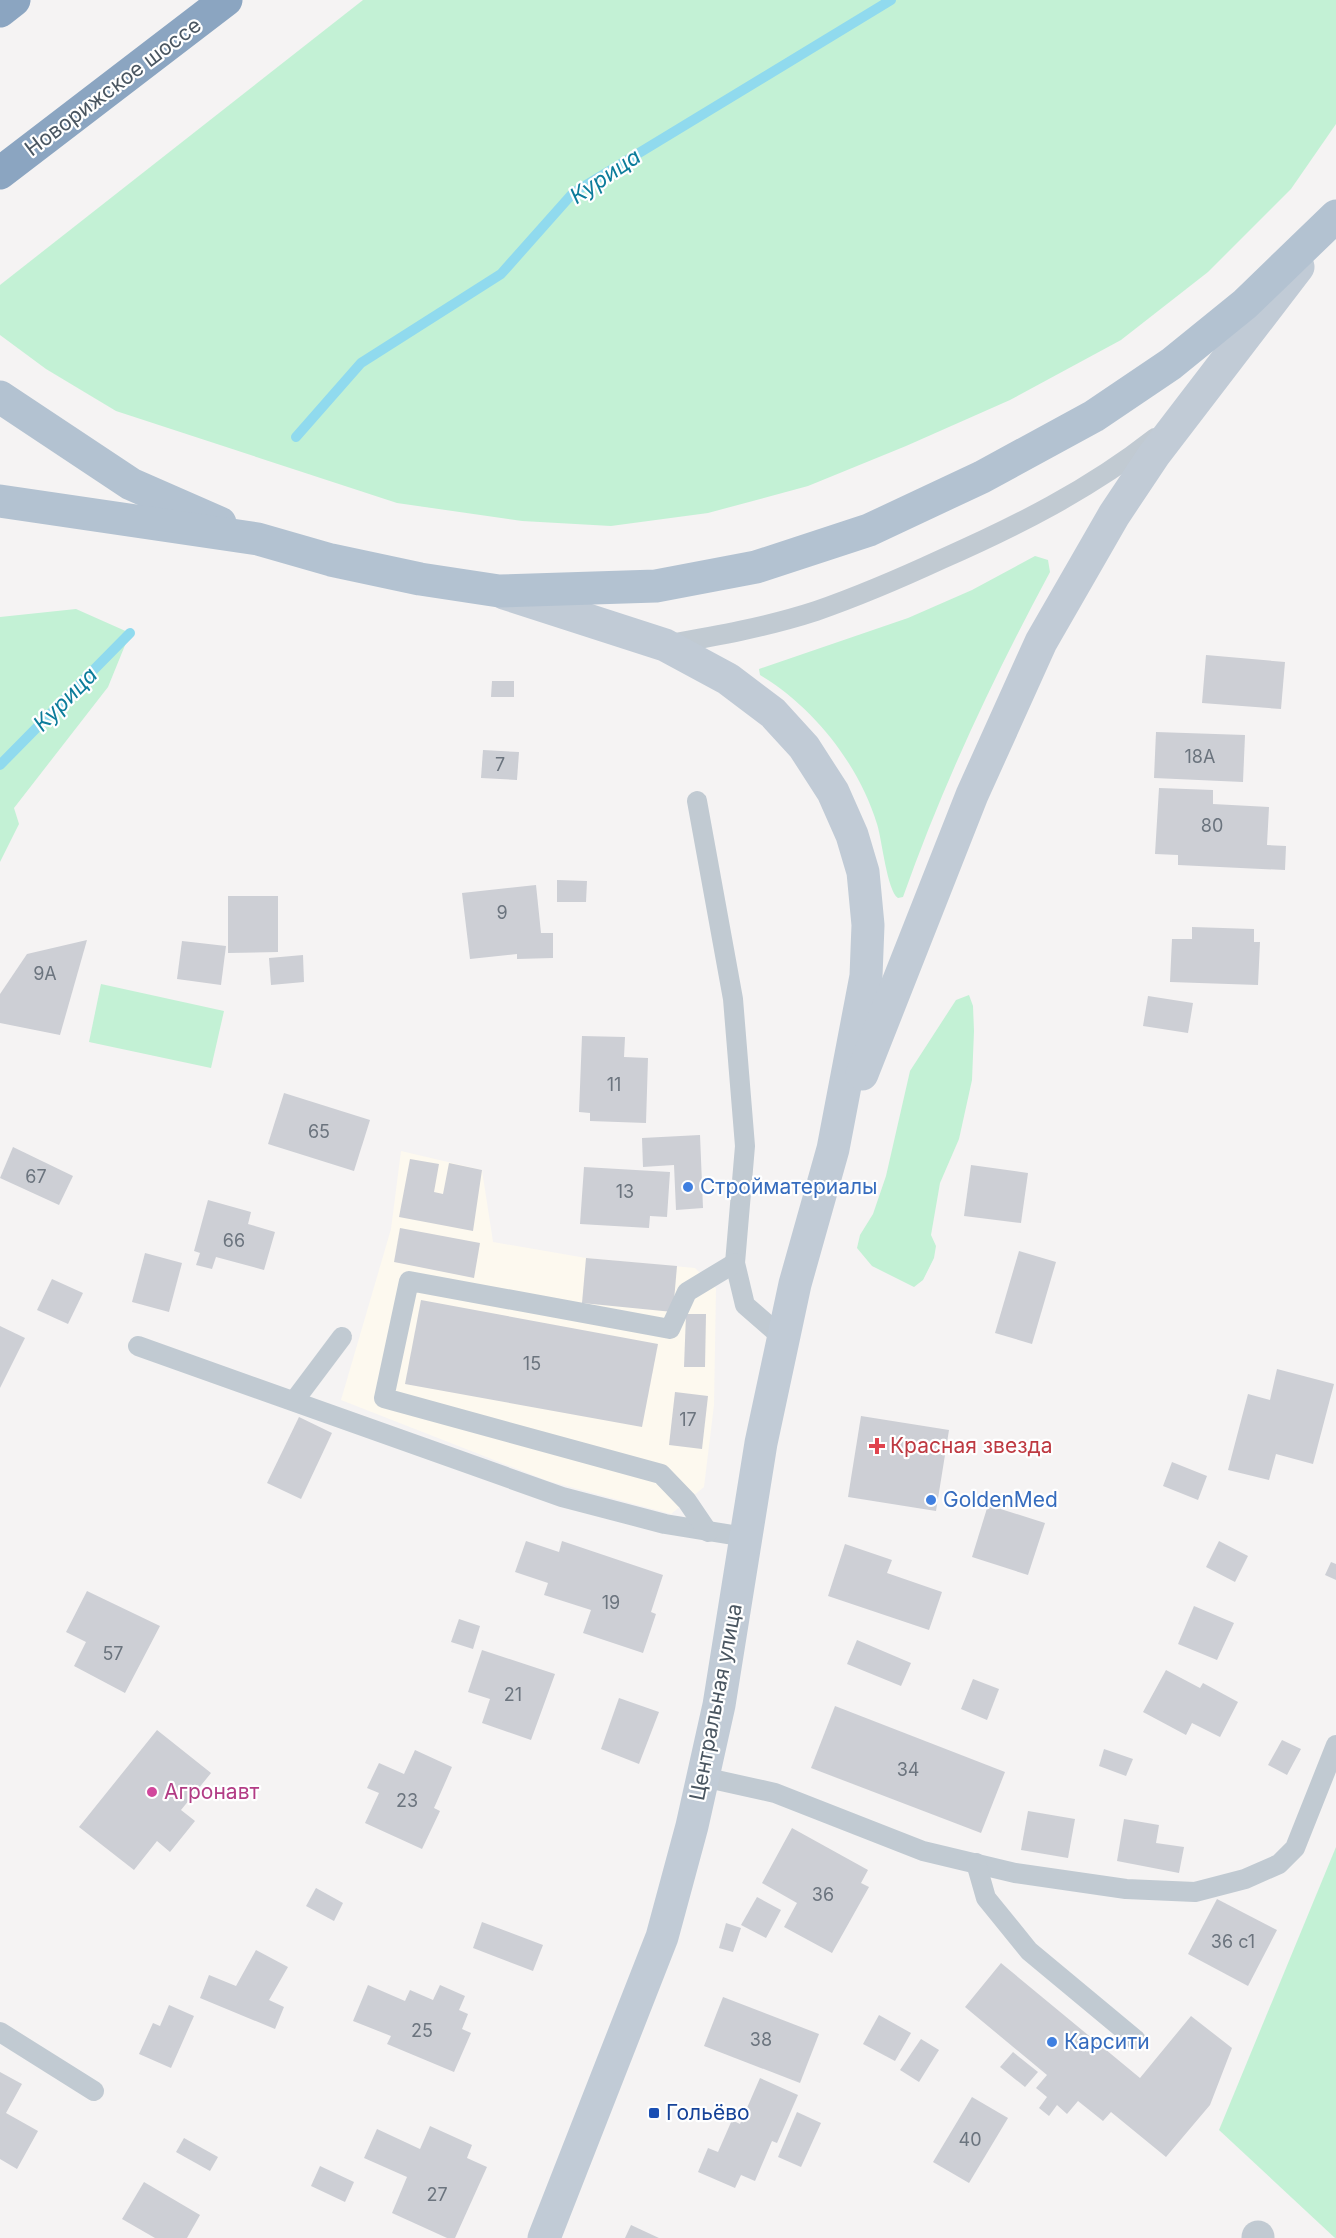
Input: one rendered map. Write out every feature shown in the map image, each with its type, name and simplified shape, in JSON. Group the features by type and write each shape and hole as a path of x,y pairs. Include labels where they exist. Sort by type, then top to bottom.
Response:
{"highway":[{"path":"0,11 14,0"},
{"name":"Новорижское шоссе","path":"0,173 226,0"}],"main road":[{"path":"833,1149 972,795 1041,642 1114,516 1182,417 1335,218"},
{"path":"499,591 656,586 756,567 869,530 982,477 1094,416 1171,364 1245,304 1335,218"},
{"path":"0,397 131,484 258,539"},
{"path":"0,501 258,539 376,569 499,591 665,645 728,680 773,712 804,747 833,792 852,835 863,872 868,925 866,976 833,1149"},
{"name":"Центральная улица","path":"544,2238 662,1937 719,1705 761,1443 795,1284 833,1149"}],"lane":[{"path":"665,645 741,632 815,611 895,580 982,541 1061,501 1130,458 1182,417"},
{"path":"697,801 732,999 745,1146 735,1263 746,1305 784,1339"},
{"path":"708,1532 687,1501 661,1474 384,1398 409,1281 670,1329 687,1292 735,1263"},
{"path":"294,1401 342,1337"},
{"path":"138,1346 562,1497 665,1524 745,1537"},
{"path":"703,1777 774,1793 923,1851 1015,1873 1126,1889 1195,1892 1245,1879 1279,1864 1295,1848 1336,1745"},
{"path":"976,1863 986,1898 1029,1950 1136,2040"},
{"path":"0,2032 94,2091"}],"shaded area":[{"path":"401,1151 482,1170 493,1242 586,1258 695,1268 716,1288 714,1405 704,1487 671,1514 548,1481 341,1400 391,1229"}],"green space":[{"path":"363,0 1336,0 1336,124 1291,189 1208,272 1121,340 1010,400 808,486 708,513 611,526 522,521 397,503 116,411 46,369 0,335 0,285"},
{"path":"1035,556 1048,560 1050,572 970,732 935,813 903,897 898,898 891,886 877,824 859,780 832,739 816,721 799,703 760,675 759,669 908,618 972,590"},
{"path":"76,609 130,633 108,687 14,808 19,824 0,862 0,617"},
{"path":"101,984 224,1011 211,1068 89,1042"},
{"path":"969,995 973,1006 974,1031 972,1080 959,1139 940,1183 931,1235 936,1246 934,1258 923,1280 914,1287 872,1266 857,1248 860,1235 873,1214 886,1176 910,1071 956,1000"},
{"path":"1336,1847 1336,2238 1335,2238 1219,2130"}],"building":[{"path":"1206,655 1285,662 1281,709 1202,703"},
{"path":"492,681 514,681 514,697 491,697"},
{"path":"1156,732 1245,735 1243,782 1154,778"},
{"path":"483,750 519,752 517,780 481,778"},
{"path":"1159,788 1213,790 1213,804 1269,807 1267,845 1286,846 1285,870 1178,865 1178,855 1155,854"},
{"path":"557,880 587,881 586,902 557,902"},
{"path":"536,885 541,933 553,933 553,958 517,959 517,954 470,959 462,893"},
{"path":"228,896 278,896 278,952 228,953"},
{"path":"1192,927 1254,929 1254,942 1260,942 1258,985 1170,982 1172,939 1192,939"},
{"path":"87,940 60,1035 0,1023 0,994 27,954"},
{"path":"182,941 226,946 221,985 177,979"},
{"path":"303,955 304,982 271,985 269,958"},
{"path":"1148,996 1193,1003 1188,1033 1143,1026"},
{"path":"582,1036 625,1037 624,1057 648,1058 646,1123 590,1121 590,1113 579,1112"},
{"path":"284,1093 370,1120 354,1171 268,1144"},
{"name":"Стройматериалы","path":"700,1135 703,1208 676,1210 674,1165 643,1167 642,1138"},
{"path":"13,1147 73,1176 59,1205 0,1178"},
{"path":"410,1159 439,1164 434,1192 443,1194 449,1163 482,1170 473,1231 399,1217"},
{"path":"971,1165 1028,1173 1021,1223 964,1216"},
{"path":"584,1167 670,1172 667,1217 650,1216 649,1228 580,1224"},
{"path":"208,1200 251,1212 248,1224 275,1232 264,1270 216,1257 212,1269 196,1265 200,1253 194,1251"},
{"path":"400,1228 480,1243 474,1278 394,1262"},
{"path":"1019,1251 1056,1262 1032,1344 995,1333"},
{"path":"145,1253 182,1263 169,1312 132,1302"},
{"path":"586,1258 677,1266 673,1312 582,1303"},
{"path":"52,1279 83,1293 68,1324 37,1310"},
{"path":"421,1300 658,1344 642,1427 405,1384"},
{"path":"686,1314 706,1314 705,1367 684,1367"},
{"path":"0,1326 25,1338 0,1388"},
{"path":"1277,1369 1334,1384 1313,1464 1276,1454 1269,1480 1228,1470 1248,1394 1270,1400"},
{"path":"675,1392 708,1396 702,1449 669,1445"},
{"path":"861,1416 949,1430 936,1511 848,1497"},
{"path":"299,1417 332,1433 301,1499 267,1483"},
{"path":"1172,1462 1207,1476 1198,1500 1163,1486"},
{"path":"988,1505 1045,1523 1028,1575 972,1557"},
{"path":"526,1541 559,1552 562,1541 663,1575 651,1612 656,1614 643,1653 583,1633 591,1610 544,1595 548,1583 515,1572"},
{"path":"1219,1541 1248,1556 1235,1582 1206,1567"},
{"path":"845,1544 892,1560 887,1573 942,1592 929,1630 828,1596"},
{"path":"1331,1562 1336,1564 1336,1580 1325,1575"},
{"path":"87,1591 160,1626 125,1693 74,1666 86,1642 66,1632"},
{"path":"1194,1606 1234,1623 1217,1660 1178,1644"},
{"path":"459,1619 480,1626 473,1649 451,1642"},
{"path":"857,1640 911,1663 901,1686 847,1664"},
{"path":"482,1650 555,1674 531,1740 482,1723 490,1699 468,1692"},
{"path":"1166,1670 1200,1688 1203,1683 1238,1702 1220,1737 1192,1723 1186,1735 1143,1712"},
{"path":"973,1679 999,1689 987,1720 961,1709"},
{"path":"619,1698 659,1712 639,1764 601,1749"},
{"path":"835,1706 1005,1772 981,1833 811,1768"},
{"name":"Агронавт","path":"157,1730 211,1773 181,1810 195,1821 170,1852 157,1841 134,1870 79,1827"},
{"path":"1282,1740 1301,1749 1287,1775 1268,1765"},
{"path":"1104,1749 1133,1759 1126,1776 1099,1766"},
{"path":"415,1750 452,1767 434,1808 440,1811 422,1849 365,1823 379,1793 367,1788 379,1763 404,1774"},
{"path":"1028,1811 1075,1819 1068,1858 1021,1850"},
{"path":"1124,1819 1159,1825 1156,1843 1184,1847 1179,1873 1117,1861"},
{"path":"792,1828 868,1870 861,1883 869,1887 832,1953 784,1927 797,1903 762,1883"},
{"path":"316,1888 343,1903 334,1921 306,1906"},
{"path":"757,1897 781,1910 766,1938 741,1925"},
{"path":"1217,1899 1277,1930 1248,1986 1188,1954"},
{"path":"482,1922 543,1945 533,1971 473,1948"},
{"path":"726,1923 741,1928 733,1952 719,1948"},
{"path":"256,1950 288,1967 269,2000 284,2007 275,2029 200,1998 209,1975 236,1986"},
{"path":"1001,1963 1140,2078 1191,2016 1232,2048 1210,2105 1166,2157 1111,2112 1103,2121 1078,2101 1067,2114 1057,2105 1049,2116 1039,2108 1047,2097 1036,2088 1047,2075 965,2007"},
{"path":"368,1985 405,2001 410,1990 433,2000 440,1985 465,1996 459,2010 468,2014 462,2029 471,2033 454,2072 387,2044 391,2036 353,2021"},
{"path":"723,1997 819,2034 800,2083 704,2046"},
{"path":"169,2005 194,2016 171,2068 139,2054 153,2023 160,2026"},
{"path":"879,2015 911,2033 895,2061 863,2044"},
{"path":"921,2039 939,2050 919,2082 900,2070"},
{"path":"1013,2052 1038,2072 1025,2087 1000,2067"},
{"path":"0,2072 22,2084 6,2113 38,2131 17,2169 0,2159"},
{"path":"760,2078 798,2095 777,2143 772,2141 755,2181 741,2175 735,2188 698,2172 708,2148 718,2152 732,2120 740,2124"},
{"path":"972,2097 1008,2118 969,2183 933,2162"},
{"path":"797,2112 821,2123 801,2167 778,2157"},
{"path":"430,2126 472,2145 467,2158 487,2167 455,2238 447,2238 392,2213 407,2177 364,2158 377,2129 420,2149"},
{"path":"184,2138 218,2157 210,2171 176,2152"},
{"path":"320,2166 354,2182 345,2202 311,2186"},
{"path":"144,2182 200,2215 187,2238 155,2238 122,2219"},
{"path":"631,2225 659,2238 625,2238"}],"waterway":[{"name":"Курица","path":"296,437 361,363 501,274 573,193 891,0"},
{"name":"Курица","path":"0,765 130,633"}],"place":[{"name":"Стройматериалы","path":"688,1187"},
{"name":"Красная звезда","path":"877,1446"},
{"name":"GoldenMed","path":"931,1500"},
{"name":"Агронавт","path":"152,1792"},
{"name":"Карсити","path":"1052,2042"},
{"name":"Гольёво","path":"654,2113"}]}
